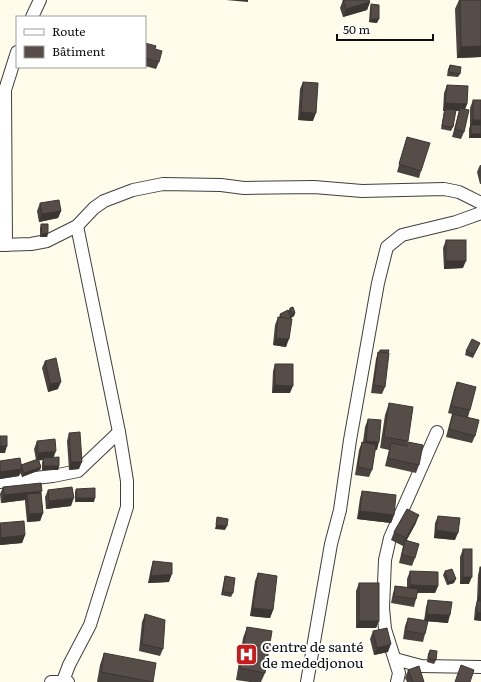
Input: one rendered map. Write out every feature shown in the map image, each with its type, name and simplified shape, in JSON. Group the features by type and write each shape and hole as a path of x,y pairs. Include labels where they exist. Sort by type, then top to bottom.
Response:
{"street":[{"path":"32,16 40,0"},
{"path":"16,55 5,90 3,245 31,244 47,241 77,226 94,208 104,201 133,190 163,184 221,185 244,188 314,187 362,191 444,189 459,192 481,203"},
{"path":"307,682 331,544 340,510 350,440 378,282 388,247 402,235 456,222 481,213"},
{"path":"51,682 65,681 69,665 90,624 127,507 127,481 119,432 77,226"},
{"path":"0,482 53,476 78,471 119,432"},
{"path":"397,682 399,673 385,629 383,608 385,560 390,538 437,432"},
{"path":"395,659 421,666 481,667"}],"building":[{"path":"343,0 369,0 370,2 346,9"},
{"path":"460,0 481,0 481,46 461,47"},
{"path":"371,4 379,5 379,19 371,19"},
{"path":"146,43 156,46 155,49 162,51 159,62 146,58"},
{"path":"450,65 461,67 460,74 449,72"},
{"path":"303,82 318,83 316,113 301,112"},
{"path":"447,85 468,86 467,104 445,103"},
{"path":"473,100 481,100 481,120 473,120"},
{"path":"460,108 469,110 464,132 455,129"},
{"path":"445,109 456,110 453,127 442,126"},
{"path":"471,125 481,125 481,134 471,134"},
{"path":"407,137 430,143 421,171 399,164"},
{"path":"59,200 61,211 42,214 40,203"},
{"path":"41,224 48,224 48,233 42,234"},
{"path":"446,240 466,240 466,261 446,261"},
{"path":"293,307 295,313 292,314 290,308"},
{"path":"288,310 291,318 282,318 280,314"},
{"path":"278,317 292,319 289,339 276,338"},
{"path":"472,339 480,343 474,354 466,351"},
{"path":"380,350 389,350 388,353 380,352"},
{"path":"378,352 389,353 385,387 374,385"},
{"path":"56,358 61,382 50,384 45,361"},
{"path":"275,364 293,364 293,386 275,385"},
{"path":"457,382 476,387 470,410 451,406"},
{"path":"389,403 413,407 408,441 384,437"},
{"path":"453,414 479,420 475,436 449,429"},
{"path":"368,419 381,420 379,442 366,441"},
{"path":"80,432 82,462 71,462 69,433"},
{"path":"0,436 7,436 7,446 0,446"},
{"path":"55,439 56,451 38,453 37,441"},
{"path":"362,442 376,445 372,470 358,467"},
{"path":"408,442 423,445 419,465 388,458 391,443 407,446"},
{"path":"59,457 59,466 44,466 43,458"},
{"path":"20,458 22,469 0,472 0,461"},
{"path":"38,459 41,467 24,473 21,465"},
{"path":"41,483 42,491 4,495 3,487"},
{"path":"72,487 74,498 49,501 48,490"},
{"path":"95,488 95,498 77,498 76,489"},
{"path":"362,491 396,495 394,515 360,511"},
{"path":"41,493 43,513 29,514 27,494"},
{"path":"407,509 419,515 406,538 394,532"},
{"path":"438,516 460,518 458,533 436,530"},
{"path":"217,517 228,519 227,526 216,525"},
{"path":"24,521 25,535 1,538 0,523"},
{"path":"405,540 419,544 415,558 402,555"},
{"path":"463,549 472,549 472,577 463,577"},
{"path":"153,561 172,563 172,574 151,576"},
{"path":"481,567 481,593 480,593"},
{"path":"452,569 456,579 448,582 445,571"},
{"path":"410,571 438,572 438,586 410,585"},
{"path":"258,573 277,576 273,610 253,608"},
{"path":"225,576 235,578 233,593 223,592"},
{"path":"359,583 379,583 379,621 359,621"},
{"path":"395,586 418,589 416,599 394,596"},
{"path":"428,600 452,602 450,615 427,614"},
{"path":"477,601 481,601 481,613 477,612"},
{"path":"145,614 165,620 163,649 142,644"},
{"path":"408,618 428,621 425,634 406,631"},
{"path":"247,627 272,631 265,673 240,668"},
{"path":"387,628 391,644 377,648 373,631"},
{"path":"430,650 437,651 436,660 428,658"},
{"path":"104,653 156,663 153,682 101,672"},
{"path":"461,665 474,670 470,682 455,682"},
{"path":"419,666 424,682 413,682 408,670"}],"place":[{"name":"Centre de santé de mededjonou","path":"247,654"}]}
